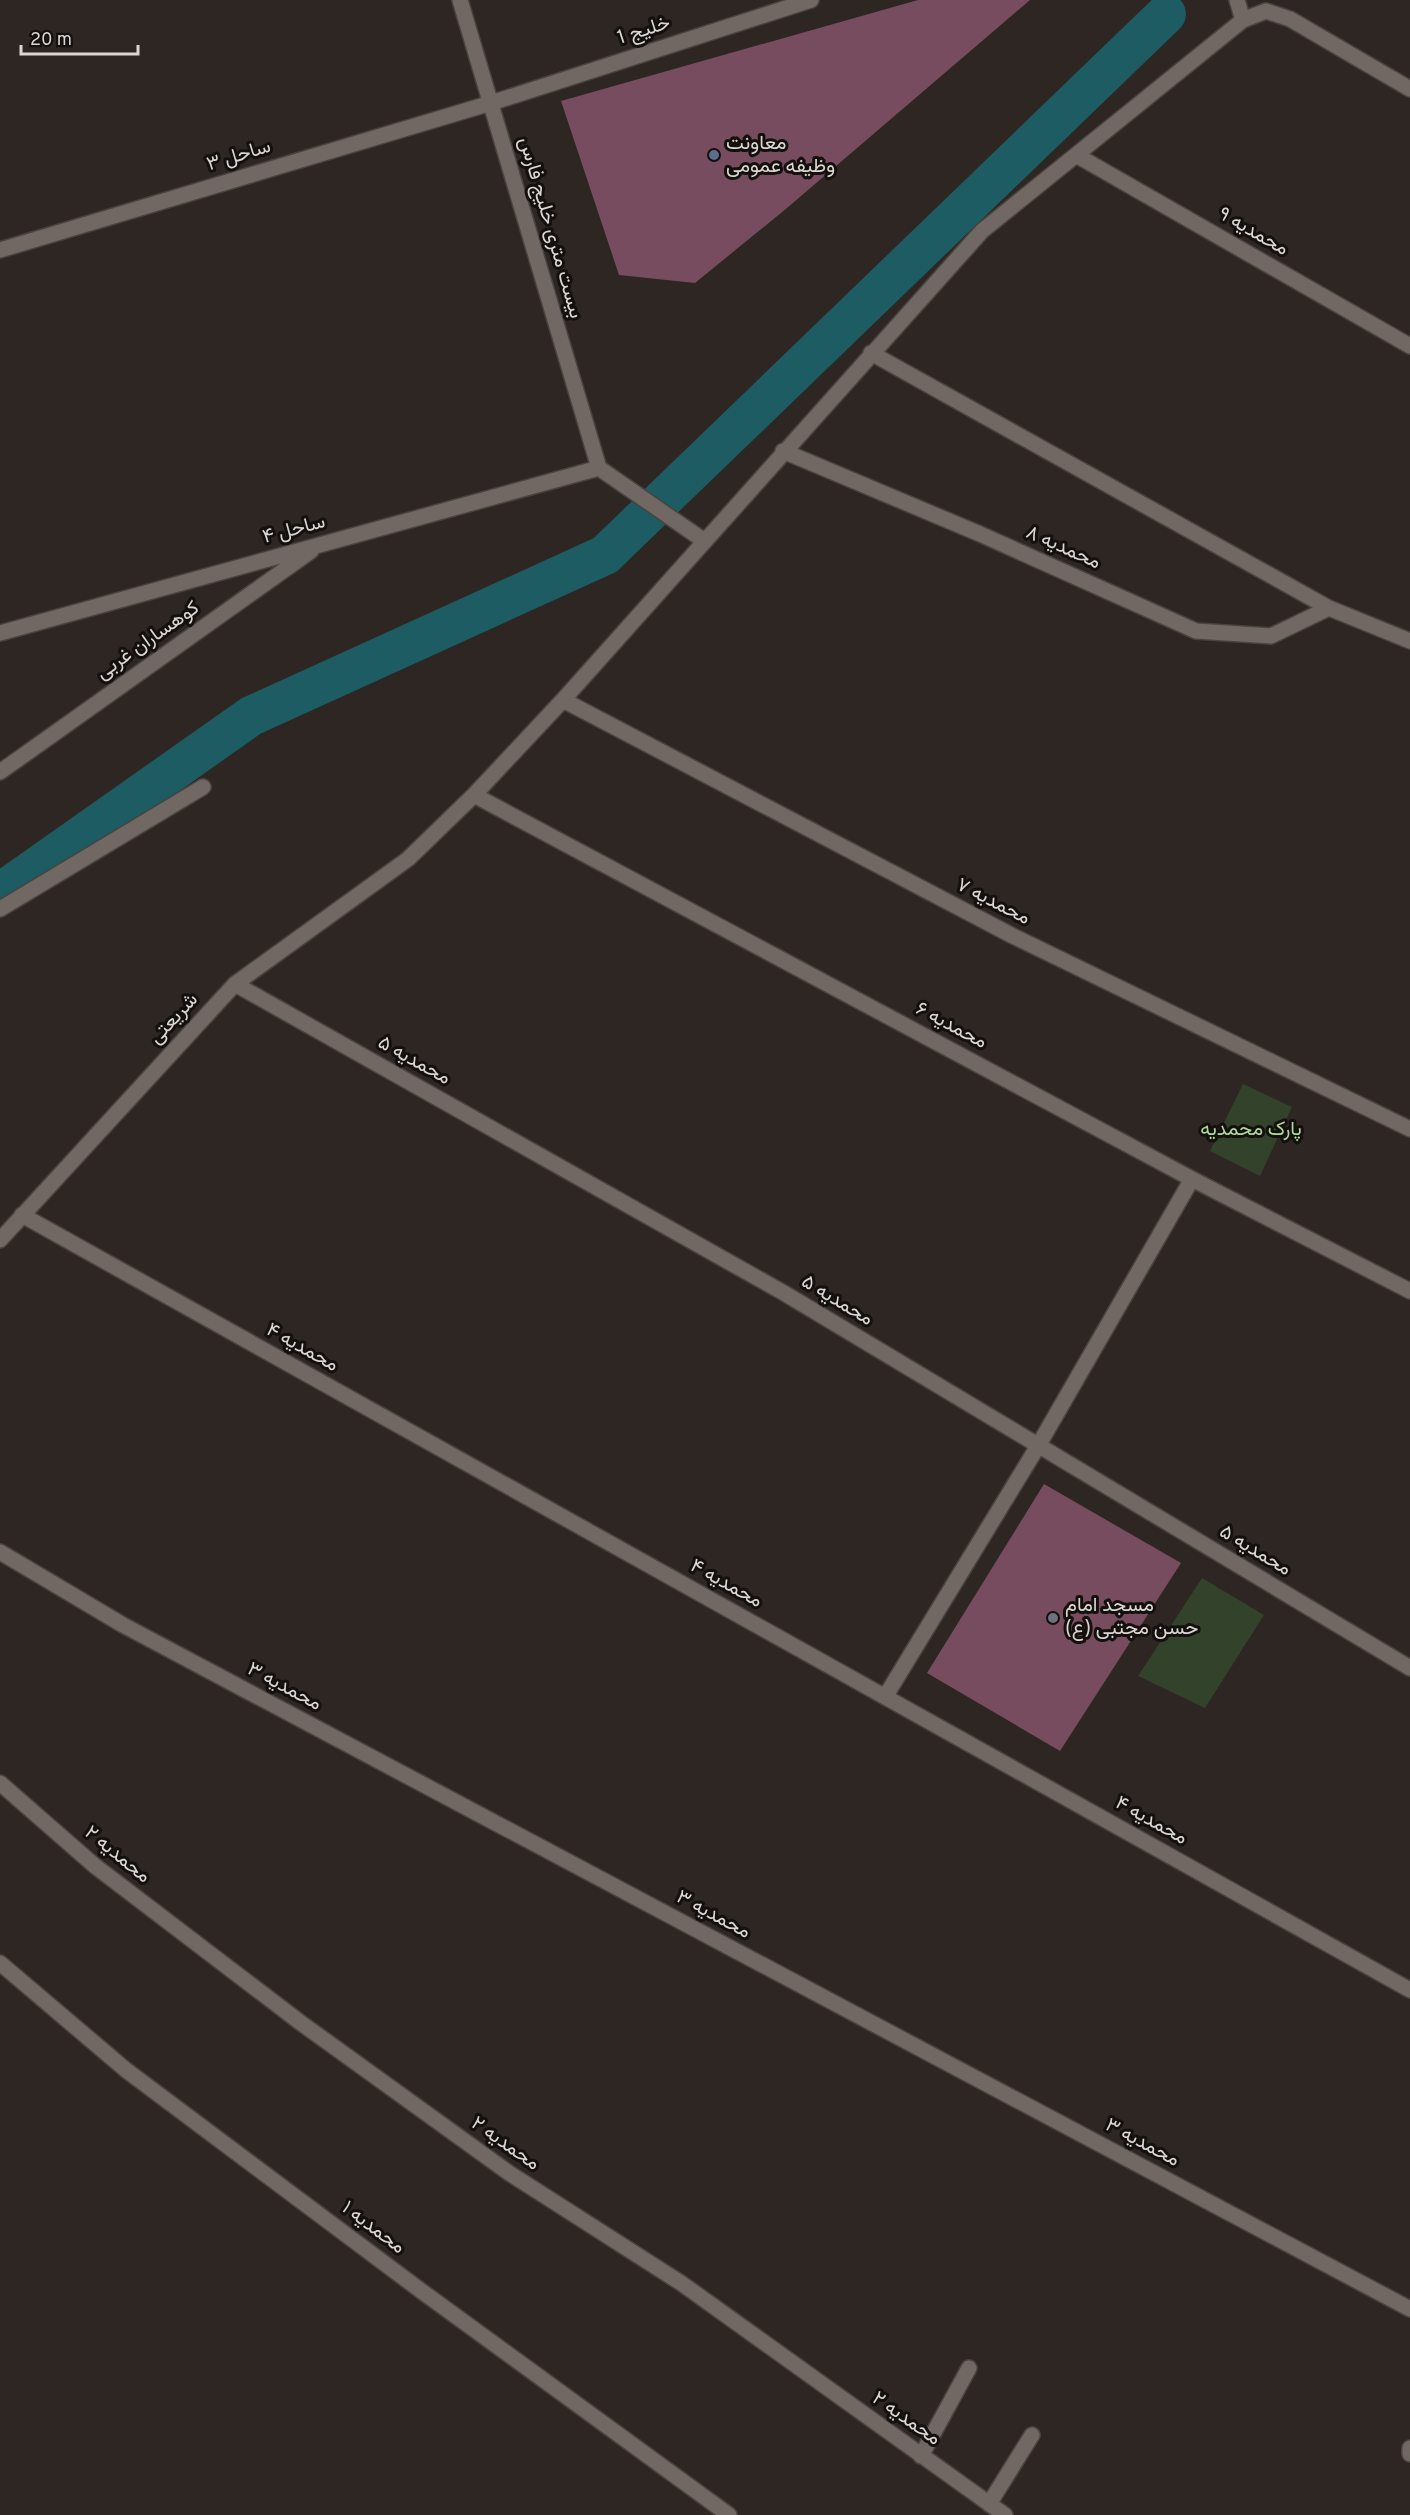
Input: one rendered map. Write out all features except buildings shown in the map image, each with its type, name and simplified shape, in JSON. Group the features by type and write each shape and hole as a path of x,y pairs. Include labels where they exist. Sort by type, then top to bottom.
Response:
{"street":[{"name":"بیست متری خلیج فارس","path":"460,0 600,469"},
{"name":"خليج 1","path":"491,103 811,0"},
{"path":"1237,0 1243,20 1266,11 1290,19 1410,89"},
{"name":"شریعتی","path":"0,1239 235,984 408,859 474,795 563,700 700,538 783,451 982,231 1243,20"},
{"name":"ساحل ۳","path":"0,250 491,103"},
{"name":"محمدیه ۹","path":"1076,155 1410,346"},
{"path":"871,353 1329,608 1410,642"},
{"name":"محمدیه ۸","path":"783,451 980,534 1196,631 1271,636 1329,608"},
{"path":"600,469 700,538"},
{"name":"ساحل ۴","path":"0,633 600,469"},
{"name":"کوهساران غربی","path":"0,772 321,544"},
{"name":"محمدیه ۷","path":"563,700 1013,936 1410,1129"},
{"path":"0,909 202,787"},
{"name":"محمدیه ۶","path":"474,795 1192,1179 1410,1291"},
{"name":"محمدیه ۵","path":"235,984 784,1293 1410,1668"},
{"path":"885,1697 1038,1446 1192,1179"},
{"name":"محمدیه ۴","path":"22,1215 1410,1990"},
{"name":"محمدیه ۳","path":"0,1552 123,1625 1410,2309"},
{"name":"محمدیه ۲","path":"0,1783 95,1866 301,2023 509,2174 681,2283 1005,2515"},
{"name":"محمدیه ۱","path":"0,1963 135,2077 420,2290 729,2515"},
{"path":"921,2456 969,2368"},
{"path":"989,2504 1032,2435"},
{"path":"1410,2448 1410,2454"}],"green space":[{"name":"پارک محمدیه","path":"1243,1084 1292,1107 1260,1176 1210,1151"},
{"path":"1202,1578 1264,1615 1205,1708 1138,1676"}],"waterway":[{"path":"0,893 251,716 605,555 1166,14"}],"place":[{"name":"معاونت وظیفه عمومی","path":"714,155"},
{"name":"مسجد امام حسن مجتبی (ع)","path":"1053,1618"}]}
